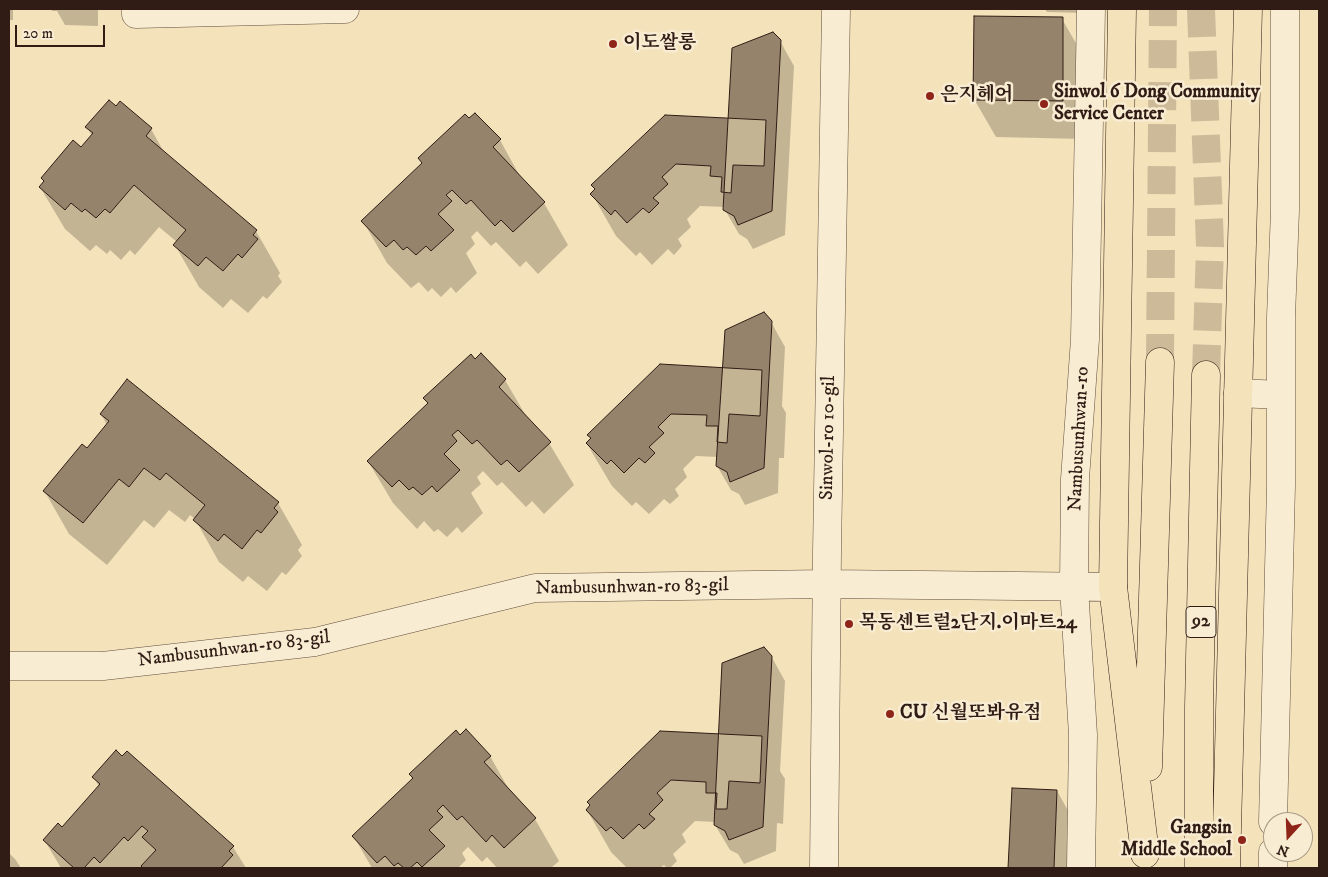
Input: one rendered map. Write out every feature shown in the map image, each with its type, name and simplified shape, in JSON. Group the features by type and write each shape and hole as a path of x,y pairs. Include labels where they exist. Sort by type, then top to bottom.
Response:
{"main road":[{"name":"Nambusunhwan-ro","path":"1122,9 1113,587 1145,861"},
{"path":"1226,868 1248,9"},
{"name":"Nambusunhwan-ro","path":"1145,861 1160,362"},
{"name":"92","path":"1199,868 1199,707 1206,375"}],"street":[{"path":"136,9 136,14 345,9"},
{"name":"Sinwol-ro 10-gil","path":"824,868 836,9"},
{"name":"Nambusunhwan-ro","path":"1081,868 1083,735 1074,587 1075,479 1085,339 1091,9"},
{"path":"1273,812 1281,486 1281,317 1285,210 1285,9"},
{"path":"1085,339 1117,343"},
{"path":"1238,393 1281,394"},
{"name":"Nambusunhwan-ro 83-gil","path":"9,666 103,666 315,642 535,588 827,584 1113,587"}],"building":[{"path":"974,16 1063,17 1063,101 973,100"},
{"path":"773,32 781,40 772,211 738,225 734,216 723,210 732,48"},
{"path":"109,100 116,106 120,101 152,128 146,136 257,230 253,235 258,239 242,258 238,254 223,271 206,257 198,266 173,245 186,230 134,185 110,213 105,209 96,218 85,209 82,212 71,203 65,210 39,187 44,181 41,178 73,140 81,147 93,133 85,127"},
{"path":"475,113 501,139 493,147 545,202 513,232 501,220 495,226 471,200 466,204 452,190 446,195 452,201 438,214 454,230 431,251 426,246 416,255 407,247 403,250 394,240 386,247 361,221 422,163 418,158 465,114 469,118"},
{"path":"665,115 766,120 764,166 733,165 731,193 721,192 722,177 710,176 711,166 676,164 662,177 668,184 653,198 659,203 649,213 643,208 627,223 615,210 611,215 590,194 595,189 591,185"},
{"path":"764,312 772,321 764,468 730,482 727,472 716,466 725,330"},
{"path":"481,353 506,379 499,387 551,442 519,472 507,460 501,465 477,440 472,444 458,430 452,435 457,441 444,454 460,470 437,492 432,486 422,495 413,487 409,490 399,480 392,487 367,461 428,403 423,398 471,354 475,359"},
{"path":"660,364 762,370 760,416 729,414 727,443 717,442 718,426 706,426 707,415 671,414 658,427 664,433 649,447 655,453 645,463 639,458 624,473 611,460 607,464 586,443 591,438 587,435"},
{"path":"127,379 279,502 274,508 278,512 261,533 257,530 242,549 224,534 218,541 193,520 205,505 166,473 160,480 144,468 129,487 119,479 83,523 43,491 82,444 87,448 109,421 100,414"},
{"path":"764,647 772,656 763,827 729,840 725,831 714,825 722,663"},
{"path":"466,729 491,756 484,762 536,818 504,848 492,835 486,842 462,816 457,820 443,805 437,811 443,817 429,830 445,846 422,867 417,862 410,868 404,868 398,863 394,866 385,856 377,863 352,836 413,778 409,774 456,730 460,735"},
{"path":"660,731 762,736 760,783 729,781 727,809 716,809 717,793 706,793 706,782 671,780 657,793 663,800 649,814 655,819 644,829 639,824 623,839 611,827 606,831 586,810 590,805 587,802"},
{"path":"116,750 122,756 127,751 234,846 229,851 233,855 221,868 143,868 141,866 156,850 142,837 148,831 142,826 128,841 124,837 100,863 94,857 84,868 74,868 43,840 58,823 62,827 100,784 92,777"},
{"path":"1012,788 1057,790 1054,868 1008,868"}],"tunnel":[{"path":"1160,362 1163,9"},
{"path":"1201,9 1210,246 1206,375"}],"place":[{"name":"이도쌀롱","path":"613,44"},
{"name":"은지헤어","path":"930,96"},
{"name":"Sinwol 6 Dong Community Service Center","path":"1044,104"},
{"name":"목동센트럴2단지.이마트24","path":"849,624"},
{"name":"CU 신월또봐유점","path":"890,714"},
{"name":"Gangsin Middle School","path":"1242,840"}]}
